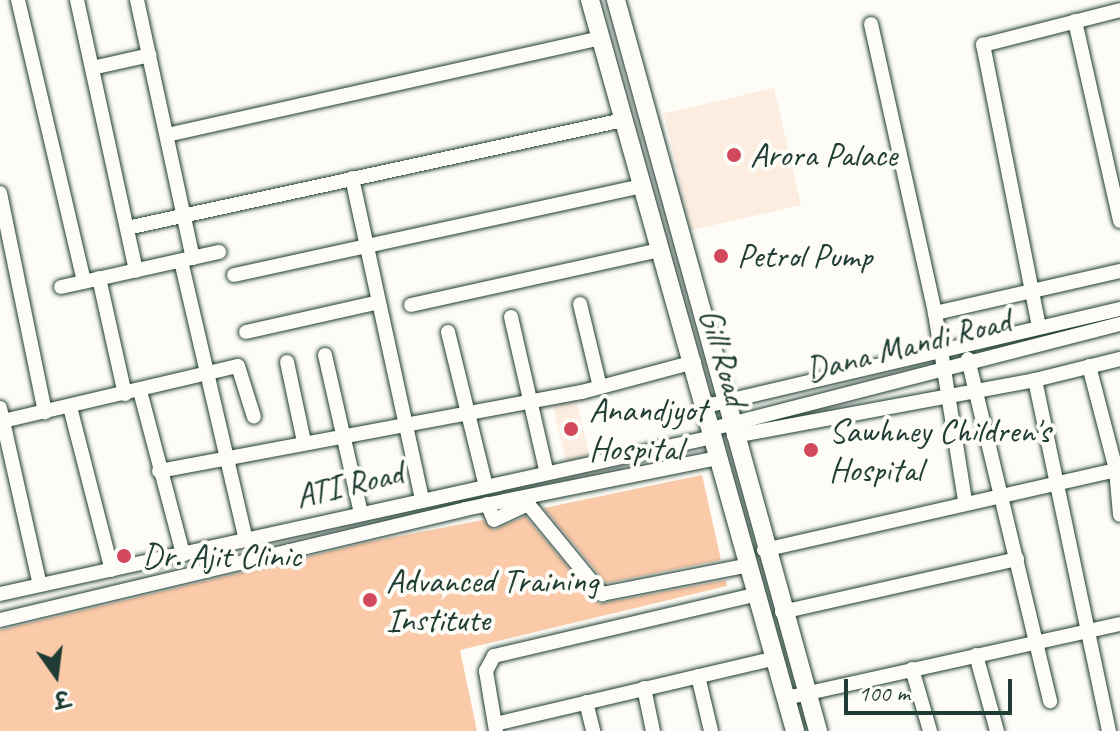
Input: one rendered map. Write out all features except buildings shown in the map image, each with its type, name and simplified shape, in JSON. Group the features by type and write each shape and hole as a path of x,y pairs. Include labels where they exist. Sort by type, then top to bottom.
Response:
{"main road":[{"name":"Gill Road","path":"590,0 694,362 745,566 795,731"},
{"name":"Gill Road","path":"616,0 764,550 818,731"}],"street":[{"path":"18,0 125,394"},
{"path":"77,0 136,271"},
{"path":"137,0 184,214 187,259 206,374 246,540"},
{"path":"1039,327 983,45 1120,10"},
{"path":"1075,21 1120,221"},
{"path":"871,24 935,313 937,350 965,501"},
{"path":"167,135 600,38"},
{"path":"92,68 150,55"},
{"path":"127,228 623,120"},
{"path":"352,178 422,498"},
{"path":"234,275 641,186"},
{"path":"0,193 45,412"},
{"path":"411,305 660,250"},
{"path":"61,287 219,252"},
{"path":"935,313 1120,271"},
{"path":"246,332 379,302"},
{"path":"580,304 600,387"},
{"path":"706,406 1120,309"},
{"path":"511,317 546,470"},
{"name":"Dana Mandi Road","path":"712,433 732,430 941,366 1120,324"},
{"path":"448,332 485,483"},
{"path":"325,355 361,513"},
{"path":"968,359 1050,701"},
{"path":"732,430 1035,380 1120,359"},
{"path":"287,362 304,442"},
{"path":"159,471 404,421 600,387 694,362"},
{"path":"40,585 2,414 45,412 70,407 241,366 254,417"},
{"path":"1089,366 1116,470 1120,515"},
{"path":"1035,380 1085,631 1109,731"},
{"path":"140,391 183,554"},
{"path":"70,407 112,570"},
{"name":"ATI Road","path":"0,594 712,433"},
{"path":"0,620 487,504 717,458"},
{"path":"764,550 965,501 1001,497 1057,481 1116,470"},
{"path":"487,504 494,520 528,504 602,594 745,566"},
{"path":"782,612 1017,559"},
{"path":"754,595 494,656 486,671 496,727 526,724 586,702 773,659"},
{"path":"786,698 1120,624"},
{"path":"976,655 997,731"},
{"path":"912,669 930,731"},
{"path":"698,676 711,731"},
{"path":"644,688 653,731"},
{"path":"586,702 593,731"}],"shaded area":[{"name":"Arora Palace","path":"774,88 801,205 691,230 664,113"},
{"name":"Anandjyot Hospital","path":"576,398 589,455 566,461 553,403"}],"place":[{"name":"Arora Palace","path":"734,155"},
{"name":"Petrol Pump","path":"721,256"},
{"name":"Anandjyot Hospital","path":"571,429"},
{"name":"Sawhney Children's Hospital","path":"811,450"},
{"name":"Dr. Ajit Clinic","path":"124,556"},
{"name":"Advanced Training Institute","path":"370,600"}]}
